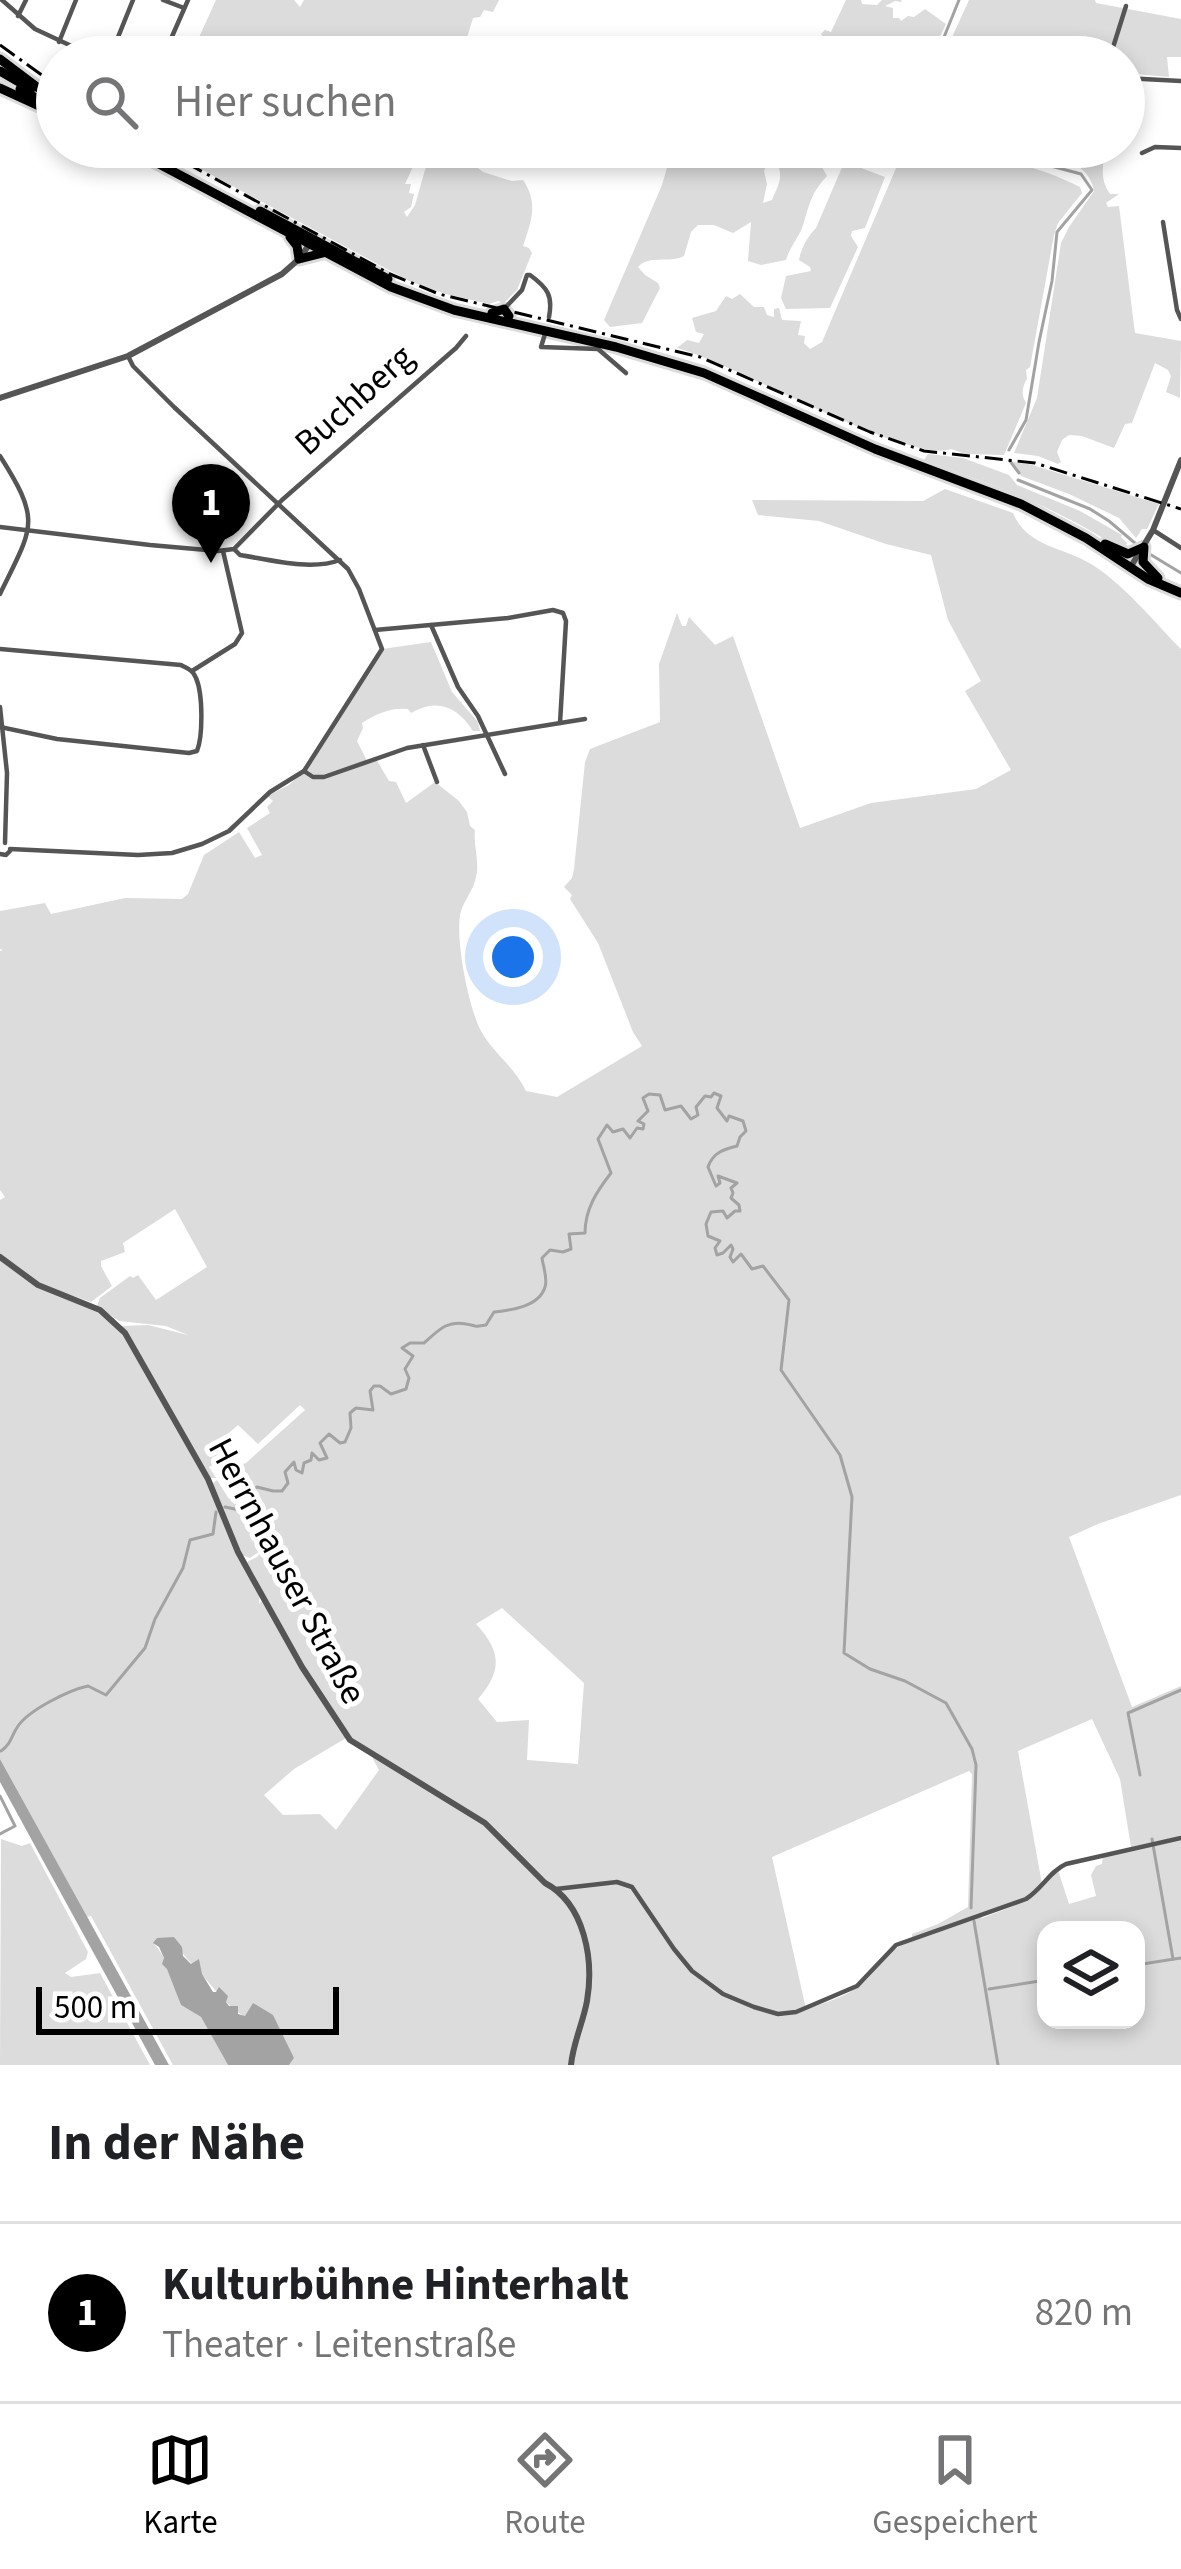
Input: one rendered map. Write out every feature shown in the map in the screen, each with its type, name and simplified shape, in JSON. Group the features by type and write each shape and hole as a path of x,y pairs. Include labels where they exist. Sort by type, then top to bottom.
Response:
{"main road":[{"path":"0,59 36,89"},
{"path":"0,74 36,95"},
{"path":"0,88 36,100"},
{"path":"166,168 376,280 437,304 639,352 741,388 875,449 1021,504 1178,591"},
{"path":"177,168 394,282 439,299 620,341 706,368 878,444 1024,499 1128,554 1144,547 1143,562 1158,578"},
{"path":"287,233 297,246 299,259 324,253"},
{"path":"616,346 623,363 639,352"},
{"path":"1105,544 1178,591"}],"street":[{"path":"2,0 49,36"},
{"path":"18,16 26,0"},
{"path":"61,36 76,0"},
{"path":"118,36 133,0"},
{"path":"163,0 184,8"},
{"path":"173,36 188,0"},
{"path":"1117,36 1126,6"},
{"path":"1145,79 1181,81"},
{"path":"1145,152 1181,148"},
{"path":"1163,221 1181,319"},
{"path":"0,398 128,356 275,278 311,242"},
{"path":"502,313 530,275 548,291 549,317"},
{"path":"545,334 542,347 598,349 623,363 626,373"},
{"name":"Buchberg","path":"234,549 466,336"},
{"path":"5,845 138,855 182,851 229,831 270,792 304,771 382,649 359,589 340,560 174,407 128,356"},
{"path":"0,456 27,503 29,530 0,594"},
{"path":"1131,565 1153,530 1181,460"},
{"path":"1169,492 1181,496"},
{"path":"0,527 150,545 234,549 240,555 282,561 322,564 340,560"},
{"path":"1153,530 1181,548"},
{"path":"192,671 236,644 242,632 223,551"},
{"path":"375,630 554,610 562,613 566,621 560,723"},
{"path":"431,625 505,774"},
{"path":"0,649 181,665 192,671 199,693 200,743 189,753 2,728"},
{"path":"0,707 7,773 6,855 0,854"},
{"path":"304,771 324,777 423,745 585,719"},
{"path":"423,745 437,782"},
{"name":"Herrnhauser Straße","path":"0,1257 38,1286 100,1310 125,1333 210,1484 254,1581 350,1740 485,1823 556,1889"},
{"path":"556,1889 617,1882 632,1887 692,1971 724,1994 778,2014 796,2012 857,1986 896,1945 1026,1900 1058,1868 1181,1838"},
{"path":"556,1889 571,1904 590,1974 571,2065"}],"shaded area":[{"path":"216,0 294,0 300,7 304,0 499,0 493,12 484,10 473,18 467,36 200,36"},
{"path":"846,0 877,5 882,0 901,0 885,6 893,8 893,18 901,21 925,9 946,24 940,36 821,34 831,32"},
{"path":"969,0 1095,0 1181,19 1181,57 1167,57 1169,77 1145,75 1145,36 953,36"},
{"path":"199,168 412,168 405,184 411,184 409,193 414,194 411,207 404,212 407,217 415,205 426,168 478,168 512,181 523,180 532,205 523,246 532,253 517,290 504,303 489,304 411,282"},
{"path":"667,168 765,168 763,203 772,200 779,168 822,168 827,176 812,198 786,260 761,265 748,261 751,222 733,233 698,225 684,256 638,267 660,288 642,323 610,327 604,320"},
{"path":"842,168 861,168 885,177 865,228 852,231 858,247 830,308 786,309 781,298 786,276 811,271 799,260"},
{"path":"896,168 1032,168 1080,187 1082,193 1054,235 1026,370 1026,403 1004,455 930,450 899,442 677,348 687,340 699,343 704,334 696,332 692,318 716,311 726,296 732,299 740,294 754,307 764,307 767,315 774,317 774,309 779,308 782,320 801,321 798,335 805,336 810,349 822,342"},
{"path":"1080,168 1103,168 1110,194 1119,194 1106,203 1119,206 1135,333 1181,341 1180,398 1166,392 1171,376 1155,363 1132,423 1125,424 1114,448 1069,435 1057,452 1058,464 1014,453 1037,398 1061,243 1094,191"},
{"path":"928,454 963,458 1009,475 1017,485 1080,511 1122,535 1127,543 1124,549 1117,547 1047,508 924,460"},
{"path":"1013,462 1159,504 1147,529 1136,538 1119,518 1021,476"},
{"path":"945,489 1013,513 1037,540 1091,564 1181,649 1181,1495 1069,1537 1132,1707 1181,1686 1181,1836 1131,1847 1120,1779 1092,1719 1018,1751 1042,1884 1032,1895 1058,1870 1069,1904 1096,1896 1091,1875 1103,1856 1181,1839 1181,2065 289,2065 294,2058 259,2008 253,2003 245,2017 233,2008 187,1959 174,1937 154,1944 181,2005 201,2017 228,2065 173,2065 0,1759 0,1259 40,1288 101,1312 124,1333 204,1475 260,1594 259,1604 262,1600 346,1738 294,1769 264,1795 283,1815 320,1814 336,1830 379,1770 375,1753 348,1735 301,1661 247,1562 263,1549 250,1558 242,1555 212,1484 217,1480 229,1499 244,1483 234,1467 246,1463 305,1410 300,1405 258,1444 238,1425 213,1447 221,1461 209,1467 216,1478 211,1478 122,1326 148,1325 188,1335 166,1326 119,1321 97,1306 100,1298 130,1276 138,1275 156,1300 207,1267 175,1209 123,1243 125,1252 101,1261 112,1286 91,1302 44,1286 0,1255 0,1200 5,1197 0,1190 0,911 45,903 51,914 125,898 182,899 204,855 239,832 255,858 262,855 247,828 270,813 267,807 273,801 267,796 304,771 382,649 431,642 452,692 478,722 480,731 473,731 453,710 429,706 372,717 362,723 357,741 367,761 376,759 389,781 396,782 406,803 435,782 467,812 475,830 477,871 461,911 459,937 476,1021 526,1091 557,1097 642,1046 598,943 564,887 574,869 590,749 660,722 659,664 677,613 682,626 689,617 715,645 733,636 800,828 871,803 976,789 1011,770 965,691 981,681 948,620 931,555 819,521 758,515 752,500 923,501","holes":["502,1608 584,1683 578,1764 527,1760 529,1720 497,1722 478,1699 496,1662 491,1644 476,1624","969,1771 968,1907 912,1934 912,1941 887,1955 854,1989 806,2009 772,1857","1032,1895 982,1918 980,1916"]},
{"path":"0,1759 169,2065 155,2065 0,1782"},
{"path":"1,1839 22,1846 30,1843 88,1952 86,1959 65,1973 71,1977 100,1973 150,2065 0,2065"},
{"path":"174,1937 183,1956 191,1964 199,1959 213,1992 219,1987 228,1996 229,2006 238,2006 238,2014 245,2016 253,2003 273,2015 294,2058 289,2065 228,2065 201,2017 181,2005 162,1964 164,1958 153,1943 157,1938"}],"waterway":[{"path":"944,36 959,0"},
{"path":"1009,450 1026,420 1057,232 1092,190 1081,174 1058,168"},
{"path":"1010,461 1019,473"},
{"path":"1018,480 1090,509 1136,544"},
{"path":"1148,553 1181,573"},
{"path":"225,1507 244,1511 257,1487 282,1491 288,1483 285,1472 294,1462 302,1473 312,1453 319,1460 327,1458 320,1443 329,1434 345,1442 350,1413 356,1408 373,1410 370,1391 374,1386 391,1394 406,1389 405,1369 413,1356 402,1348 424,1343 453,1324 486,1325 494,1312 537,1299 546,1284 542,1258 550,1250 571,1249 569,1234 585,1233 593,1201 611,1173 598,1139 607,1125 613,1132 623,1129 630,1138 637,1128 643,1129 638,1121 648,1111 643,1098 649,1094 660,1095 665,1110 681,1106 691,1119 698,1115 696,1107 705,1096 721,1096 717,1108 727,1121 729,1116 743,1121 746,1131 737,1146 716,1155 708,1167 716,1186 718,1176 737,1183 731,1188 731,1198 740,1211 727,1218 723,1211 711,1212 708,1236 720,1241 717,1255 731,1245 733,1262 741,1254 752,1269 763,1266 789,1300 781,1370 840,1455 852,1497 844,1653 946,1703 972,1749 976,1765 971,1908"},
{"path":"1,1751 23,1720 50,1702 88,1686 106,1695 145,1648 183,1568 190,1540 213,1534 216,1512"},
{"path":"1140,1775 1128,1713 1181,1690"},
{"path":"0,1796 15,1826 0,1834"},
{"path":"1152,1839 1173,1959"},
{"path":"974,1921 998,2065"},
{"path":"1145,1964 1181,1958"},
{"path":"989,1989 1037,1981"}],"railway":[{"path":"0,45 36,71"},
{"path":"196,168 390,274 439,294 700,357 924,451 1035,463 1181,509"}],"place":[{"name":"Kulturbühne Hinterhalt","path":"211,563"}]}
